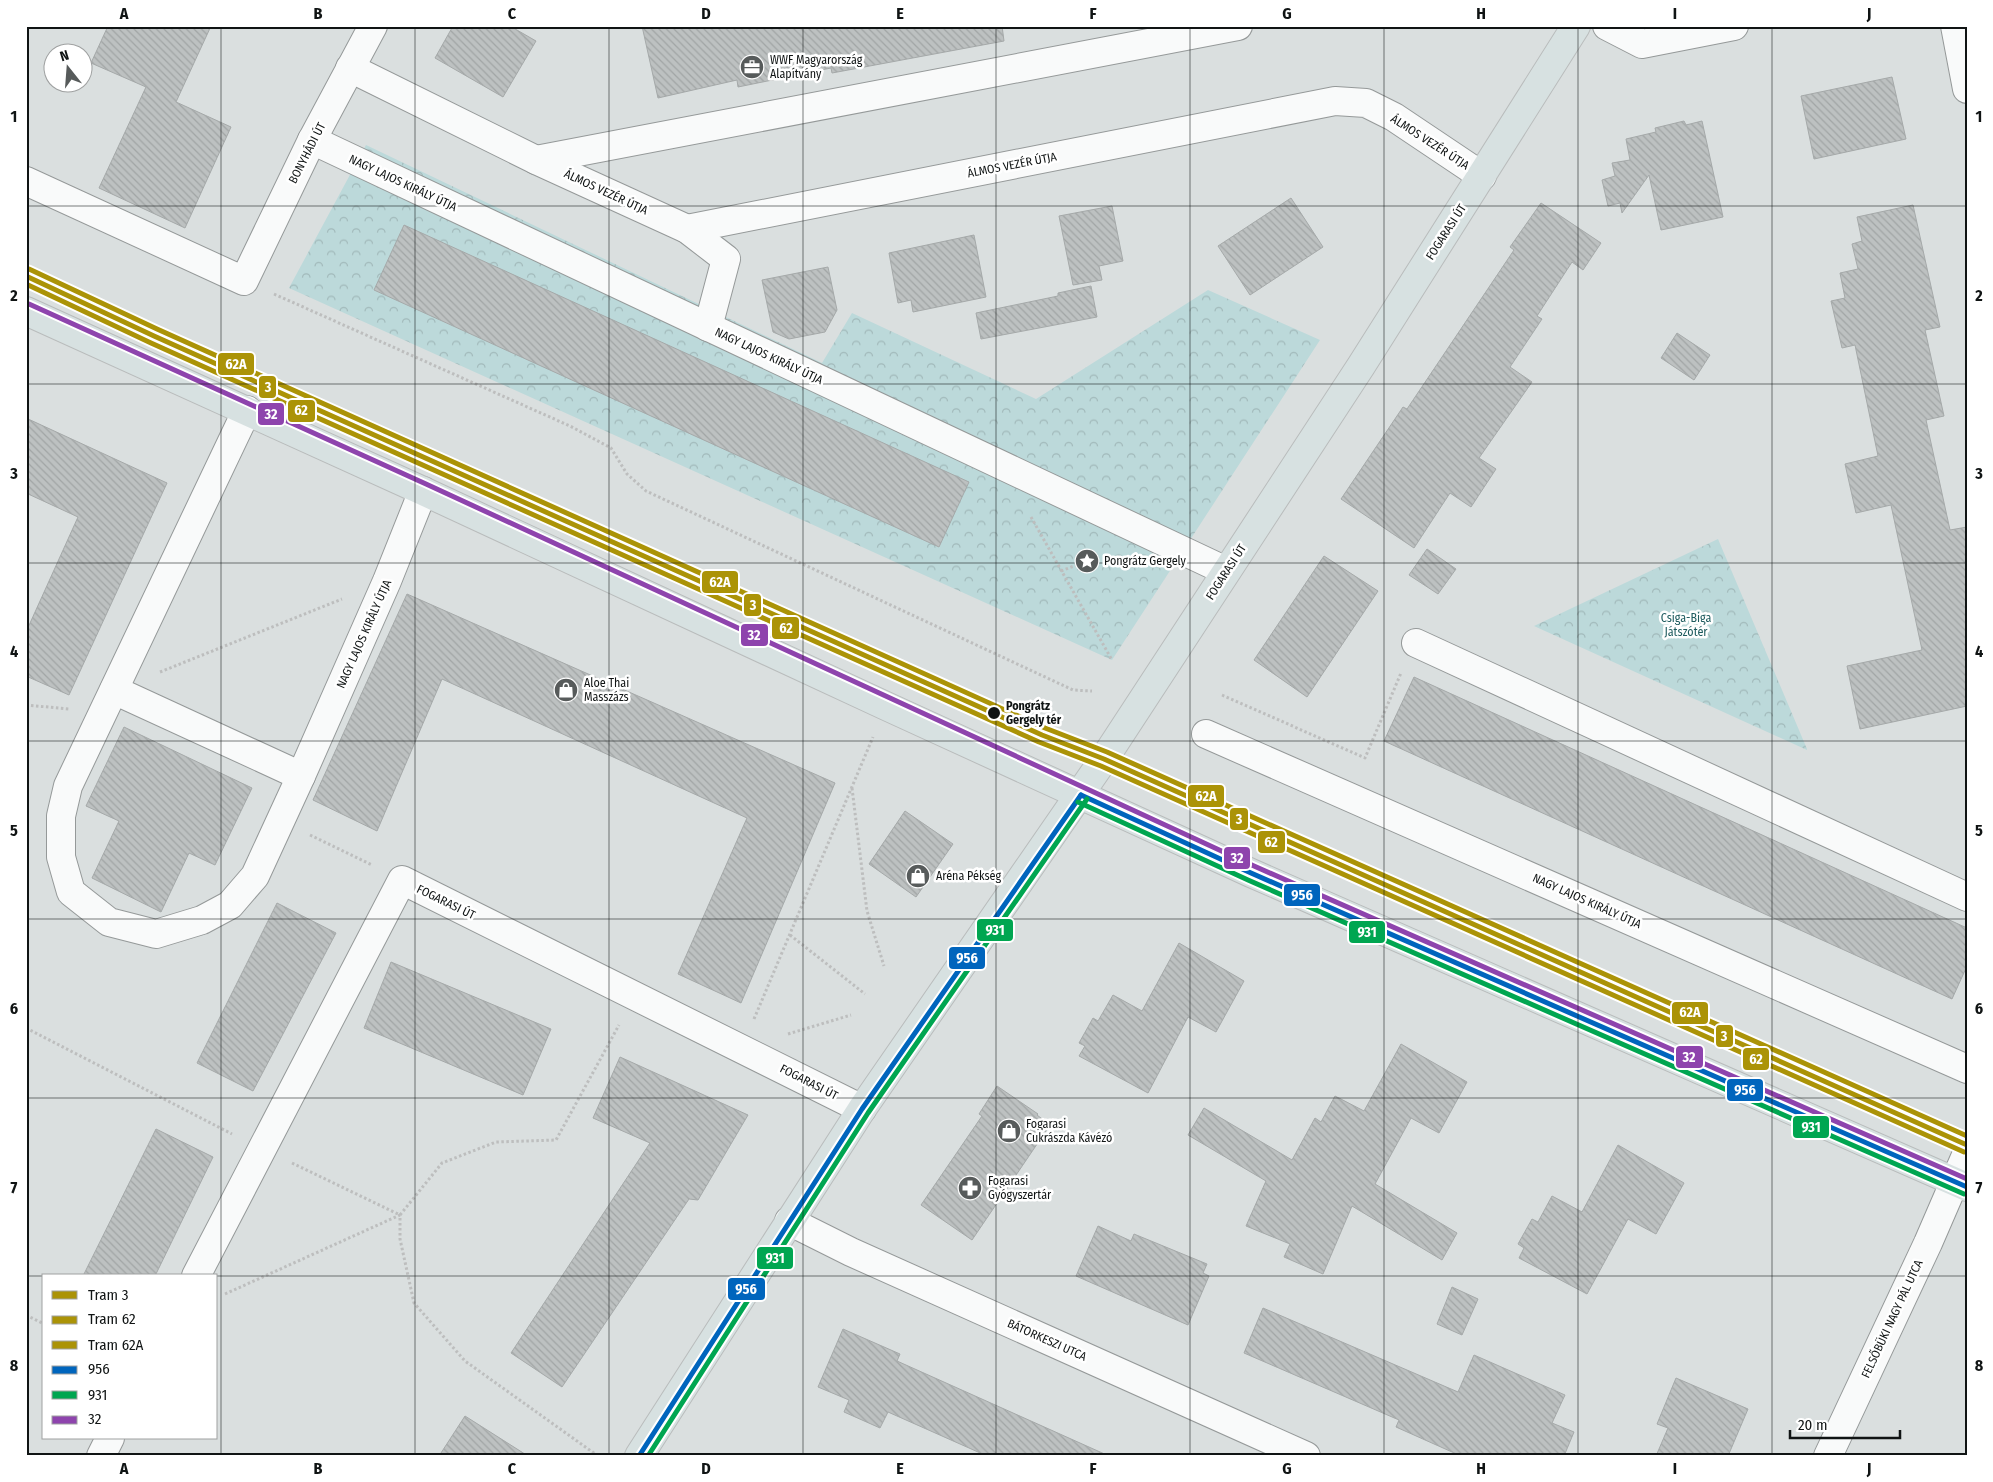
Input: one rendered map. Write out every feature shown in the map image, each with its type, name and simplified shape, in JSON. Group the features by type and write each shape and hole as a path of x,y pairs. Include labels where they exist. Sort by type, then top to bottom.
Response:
{"main road":[{"name":"FOGARASI ÚT","path":"639,1456 862,1109 1081,795 1482,176 1576,26"},
{"path":"26,310 1251,873 1961,1184"}],"street":[{"name":"BONYHÁDI ÚT","path":"244,281 312,140 373,26"},
{"name":"ÁLMOS VEZÉR ÚTJA","path":"536,160 1238,26"},
{"path":"1607,26 1647,35 1734,26"},
{"path":"1955,26 1967,89"},
{"name":"ÁLMOS VEZÉR ÚTJA","path":"350,68 536,160 687,229 1335,101 1366,104 1394,117 1482,176"},
{"name":"NAGY LAJOS KIRÁLY ÚTJA","path":"312,140 1226,571"},
{"path":"26,181 244,281"},
{"path":"687,229 726,259 708,327"},
{"name":"NAGY LAJOS KIRÁLY ÚTJA","path":"247,410 68,786 61,816 61,857 71,892 108,922 156,934 202,920 230,905 255,876 387,581 423,491"},
{"path":"1416,643 1967,898"},
{"path":"114,690 301,776"},
{"name":"NAGY LAJOS KIRÁLY ÚTJA","path":"1206,734 1967,1069"},
{"name":"FOGARASI ÚT","path":"197,1274 402,880 862,1109"},
{"name":"FELSŐBÜKI NAGY PÁL UTCA","path":"1828,1456 1928,1243 1961,1184 1967,1153"},
{"name":"BÁTORKESZI UTCA","path":"789,1221 851,1252 1306,1456"},
{"path":"101,1456 109,1440"}],"path":[{"path":"244,281 570,426 611,448 627,474 646,491 1073,690 1092,691"},
{"path":"1029,514 1112,660"},
{"path":"1061,571 1087,561"},
{"path":"26,705 70,709 387,581"},
{"path":"1222,695 1364,758 1407,659 1416,643"},
{"path":"756,1015 886,706"},
{"path":"852,787 867,911 884,966"},
{"path":"280,821 402,880"},
{"path":"790,935 865,994"},
{"path":"218,1297 400,1215 442,1163 496,1142 556,1140 636,996"},
{"path":"742,1048 851,1015"},
{"path":"26,1028 261,1148 400,1215"},
{"path":"400,1215 400,1239 414,1303 465,1361 598,1456"},
{"path":"26,1316 42,1323"}],"green space":[{"path":"366,145 822,363 852,313 1036,399 1208,290 1320,340 1112,660 289,288"},
{"name":"Csiga-Biga Játszótér","path":"1718,539 1807,749 1807,750 1534,626"}],"building":[{"path":"108,26 211,26 176,102 231,127 185,228 99,188 146,87 92,63"},
{"path":"453,26 510,26 536,41 503,97 435,58"},
{"path":"642,26 1002,26 1004,41 832,73 831,68 738,87 737,80 658,98"},
{"path":"1892,77 1906,139 1814,159 1801,96"},
{"path":"1684,121 1686,125 1702,121 1723,217 1661,230 1649,175 1622,213 1620,203 1608,206 1602,180 1615,176 1612,163 1630,160 1626,139 1656,132 1655,128"},
{"path":"1291,198 1323,247 1250,295 1218,246"},
{"path":"1541,203 1601,243 1583,270 1572,262 1537,316 1542,319 1510,367 1532,382 1479,458 1496,469 1471,507 1450,493 1414,548 1341,499 1403,407 1407,409 1514,250 1510,247"},
{"path":"1913,205 1940,327 1925,330 1944,416 1926,420 1950,530 1967,527 1967,706 1860,729 1847,666 1922,650 1891,505 1856,513 1845,464 1878,456 1855,345 1842,348 1831,301 1845,298 1840,273 1858,269 1852,244 1862,241 1857,217"},
{"path":"1112,206 1123,261 1099,266 1102,280 1073,285 1059,216"},
{"path":"404,225 969,482 939,547 374,290"},
{"path":"974,235 986,297 913,312 911,300 898,303 889,253"},
{"path":"828,267 837,310 825,332 789,339 773,332 762,280"},
{"path":"1091,286 1097,317 981,339 976,313 1058,296 1058,293"},
{"path":"1677,333 1710,355 1694,380 1661,358"},
{"path":"26,418 167,483 69,695 26,676 26,632 78,517 26,493"},
{"path":"1427,549 1456,569 1438,594 1409,575"},
{"path":"1324,556 1378,591 1307,697 1254,660"},
{"path":"407,594 835,783 741,1003 678,974 747,818 442,679 377,831 313,800"},
{"path":"1414,677 1967,928 1967,966 1952,999 1384,741"},
{"path":"124,727 252,788 215,865 189,853 161,912 92,878 119,821 86,806"},
{"path":"905,811 953,844 916,897 869,864"},
{"path":"277,903 336,933 253,1091 197,1063"},
{"path":"1179,943 1244,981 1216,1032 1188,1017 1148,1093 1079,1056 1085,1046 1079,1043 1093,1018 1098,1021 1113,995 1142,1011"},
{"path":"391,962 551,1029 523,1095 364,1028"},
{"path":"1401,1044 1467,1082 1439,1133 1411,1118 1375,1184 1457,1233 1442,1260 1352,1206 1323,1274 1284,1257 1290,1244 1246,1226 1266,1181 1188,1135 1204,1108 1292,1160 1315,1118 1321,1122 1335,1096 1364,1111"},
{"path":"620,1057 748,1115 698,1200 689,1199 562,1387 511,1353 650,1143 593,1118"},
{"path":"997,1086 1038,1114 1050,1125 972,1240 921,1205 982,1116 979,1114"},
{"path":"156,1129 213,1157 156,1274 84,1274"},
{"path":"1618,1145 1684,1183 1656,1234 1628,1219 1587,1294 1519,1258 1524,1248 1518,1244 1532,1219 1538,1222 1552,1196 1582,1212"},
{"path":"1098,1226 1131,1241 1134,1234 1207,1264 1203,1273 1209,1276 1188,1325 1076,1276"},
{"path":"1452,1287 1478,1299 1462,1335 1437,1324"},
{"path":"1263,1308 1458,1392 1474,1355 1565,1395 1552,1423 1574,1432 1564,1456 1461,1456 1396,1427 1399,1420 1244,1353"},
{"path":"843,1329 900,1354 897,1361 1109,1456 987,1456 888,1412 880,1428 844,1412 849,1400 818,1387"},
{"path":"1676,1378 1748,1409 1728,1456 1656,1456 1668,1428 1657,1424"},
{"path":"465,1416 528,1456 439,1456"}],"tram line":[{"name":"62A","path":"29,269 157,329 1045,728 1107,752 1967,1136"},
{"name":"3","path":"26,276 154,336 1042,735 1104,759 1967,1145"},
{"name":"62","path":"26,284 151,343 1039,742 1101,766 1964,1152"}],"transit line":[{"name":"32","path":"29,304 426,484 1254,866 1967,1179"},
{"name":"956","path":"1081,795 1251,873 1967,1187"},
{"name":"956","path":"639,1456 862,1109 1081,795"},
{"name":"931","path":"648,1456 868,1113 1087,799"},
{"name":"931","path":"1078,802 1248,880 1964,1194"}],"place":[{"name":"WWF Magyarország Alapítvány","path":"752,67"},
{"name":"Pongrátz Gergely","path":"1087,561"},
{"name":"Aloe Thai Masszázs","path":"566,690"},
{"name":"Pongrátz Gergely tér","path":"994,713"},
{"name":"Aréna Pékség","path":"918,876"},
{"name":"Fogarasi Cukrászda Kávézó","path":"1009,1131"},
{"name":"Fogarasi Gyógyszertár","path":"970,1188"}]}
